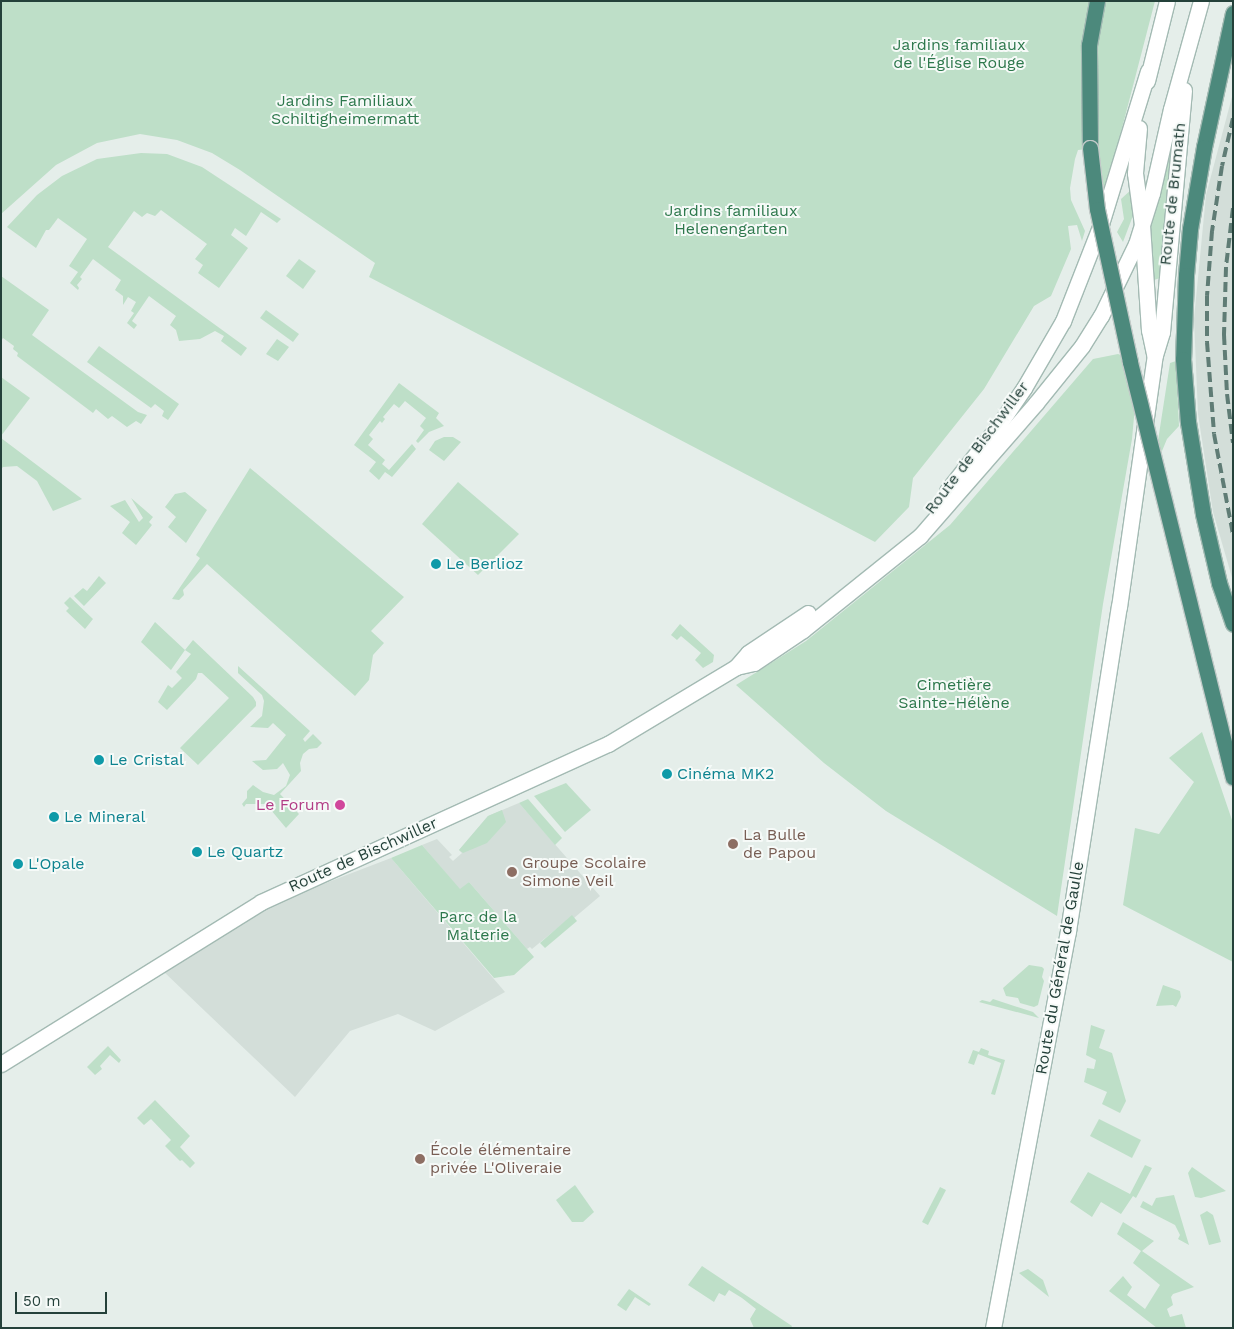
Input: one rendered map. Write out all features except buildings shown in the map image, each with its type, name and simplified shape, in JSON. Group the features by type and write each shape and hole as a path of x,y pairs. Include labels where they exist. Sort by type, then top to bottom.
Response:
{"highway":[{"path":"1097,1 1089,45 1090,148 1097,209 1130,362 1233,776"},
{"path":"1090,127 1091,76 1105,1"},
{"path":"1233,12 1204,147 1190,229 1186,275 1183,359 1188,422 1203,514 1219,583 1233,624"}],"main road":[{"name":"Route de Brumath","path":"1155,355 1149,330 1142,225 1135,162 1148,71 1167,1"},
{"name":"Route de Brumath","path":"1142,225 1152,193 1171,108 1201,1"},
{"name":"Route de Brumath","path":"1119,607 1155,355 1162,332 1175,170 1192,32"},
{"name":"Route de Bischwiller","path":"1,1064 256,904 608,744 736,667 748,653 797,621 879,558 921,521 990,437 1024,388 1051,342 1073,299 1112,191 1148,71"},
{"name":"Route de Bischwiller","path":"736,667 754,663 803,630 920,536 1036,403 1082,346 1101,316 1122,274 1142,225"},
{"path":"1122,274 1136,271 1146,275"},
{"name":"Route du Général de Gaulle","path":"993,1328 1068,931 1119,607"}],"shaded area":[{"path":"1233,93 1233,581 1213,512 1198,414 1194,319 1206,195"},
{"name":"Groupe Scolaire Simone Veil","path":"519,803 600,896 532,949 530,947 527,949 469,882 460,890 422,845 437,839 452,855 449,857 453,861 462,853 459,850 488,816"},
{"path":"391,858 505,992 435,1031 398,1014 350,1031 295,1097 163,971 266,906"}],"green space":[{"name":"Jardins familiaux Helenengarten","path":"1,1 1155,1 1107,186 1101,184 1097,148 1078,150 1075,159 1070,188 1071,200 1085,231 1082,241 1077,225 1068,226 1071,249 1051,296 1034,306 984,389 913,478 909,507 875,542 369,277 375,263 240,170 212,153 177,140 140,134 97,143 56,165 1,214"},
{"path":"1172,147 1160,278 1154,280 1149,227 1161,192"},
{"path":"141,153 167,154 202,167 281,219 277,223 261,212 246,236 235,228 231,235 248,248 219,288 198,273 203,265 195,259 207,244 161,210 155,216 147,213 142,217 134,211 108,247 247,348 241,356 221,341 224,336 215,331 200,339 179,341 176,330 170,325 176,316 149,296 132,321 137,325 134,329 127,323 134,313 131,311 136,302 128,297 123,305 123,296 115,290 121,280 93,259 80,277 82,279 77,285 78,290 70,283 78,272 69,266 87,239 58,218 49,230 46,230 36,248 7,227 37,195 62,176 97,159"},
{"path":"1132,189 1134,213 1123,242 1117,232 1124,219 1121,199"},
{"path":"299,259 316,271 303,289 286,276"},
{"path":"1,276 49,310 32,335 138,412 147,415 141,424 136,421 127,427 112,416 108,419 96,409 93,413 17,356 18,353 13,349 14,346 3,338 1,341"},
{"path":"266,310 299,334 293,342 260,318"},
{"path":"277,339 289,347 278,361 266,354"},
{"path":"99,346 179,404 168,420 162,416 164,411 155,404 151,408 87,362"},
{"name":"Cimetière Sainte-Hélène","path":"1118,354 1139,362 1132,439 1103,604 1057,916 886,811 824,763 736,685 806,641 950,525 1093,359"},
{"path":"1176,361 1179,426 1167,439 1162,451 1157,447 1170,363"},
{"path":"1,377 30,398 1,436"},
{"path":"399,383 439,413 436,418 444,426 429,432 418,443 416,441 424,430 420,426 426,418 405,401 399,408 394,404 383,417 385,419 382,423 380,421 369,435 373,439 368,445 385,460 382,464 389,470 412,444 416,449 392,477 385,472 379,480 369,471 376,462 354,445"},
{"path":"444,437 453,437 461,442 444,461 429,450 435,441"},
{"path":"1,438 82,499 53,511 37,481 17,466 3,467 1,469"},
{"path":"250,468 404,597 371,631 384,643 373,655 369,680 355,696 207,564 183,590 184,595 179,600 172,599 200,558 196,555"},
{"path":"458,482 519,534 478,575 422,524"},
{"path":"185,492 207,510 186,543 168,527 176,517 165,507 175,494"},
{"path":"131,498 153,517 149,522 152,525 136,545 122,533 130,522 110,506 125,500 139,522 143,518"},
{"path":"99,576 106,583 84,606 74,596 83,588 87,591"},
{"path":"70,597 93,619 85,629 66,611 69,608 64,603"},
{"path":"155,622 185,650 171,670 141,642"},
{"path":"680,624 714,655 713,662 703,668 695,660 701,653 681,636 677,640 671,635"},
{"path":"193,640 256,702 256,706 198,765 180,748 229,698 202,673 198,673 196,679 167,710 158,702 168,685 172,688 182,678 176,672 191,654 185,650"},
{"path":"238,666 310,731 303,739 305,742 313,734 322,743 317,748 309,749 303,754 300,763 301,771 280,794 299,814 286,828 266,804 246,804 244,807 242,804 247,798 247,791 253,785 263,792 274,795 286,786 290,775 283,763 277,769 263,770 252,761 266,760 286,735 273,723 268,728 250,727 262,716 264,701 262,695 238,673"},
{"path":"1202,732 1233,823 1233,962 1123,905 1135,828 1159,834 1194,782 1169,758"},
{"path":"566,783 591,810 565,832 534,796"},
{"path":"528,799 562,838 555,845 519,803"},
{"path":"502,810 506,822 487,843 463,853 459,850 488,816"},
{"name":"Parc de la Malterie","path":"422,845 460,889 469,882 534,957 514,975 494,978 391,858"},
{"path":"572,915 577,921 545,948 540,943"},
{"path":"1029,965 1044,969 1042,977 1044,981 1038,1005 1034,1007 1020,1003 1018,998 1006,996 1003,988"},
{"path":"1163,985 1180,991 1181,997 1176,1007 1173,1005 1156,1006"},
{"path":"993,999 1033,1012 1039,1018 979,1002 982,1000 990,1002"},
{"path":"1091,1025 1105,1030 1099,1048 1112,1053 1126,1101 1120,1113 1102,1104 1107,1092 1084,1082 1087,1068 1094,1069 1096,1060 1086,1055"},
{"path":"108,1046 121,1060 119,1063 110,1055 100,1066 102,1069 95,1075 87,1067"},
{"path":"981,1048 989,1051 988,1055 1005,1060 995,1095 991,1094 1001,1063 978,1054 974,1065 968,1063 973,1050 979,1052"},
{"path":"155,1100 190,1136 180,1147 195,1163 190,1168 165,1146 171,1140 151,1119 144,1125 137,1118"},
{"path":"1099,1119 1141,1140 1132,1158 1090,1136"},
{"path":"1145,1165 1152,1168 1136,1198 1133,1196 1121,1214 1101,1202 1092,1217 1070,1202 1088,1172 1130,1194"},
{"path":"1192,1167 1226,1191 1201,1198 1195,1197 1188,1173"},
{"path":"575,1185 594,1212 583,1222 572,1222 556,1200"},
{"path":"940,1187 946,1190 928,1225 922,1222"},
{"path":"1174,1195 1189,1245 1178,1239 1180,1235 1175,1225 1140,1207 1143,1201 1152,1206 1156,1198"},
{"path":"1207,1211 1213,1215 1221,1242 1209,1245 1200,1215"},
{"path":"1123,1222 1154,1241 1142,1251 1194,1287 1173,1294 1171,1297 1173,1305 1167,1309 1170,1317 1182,1314 1186,1328 1157,1328 1109,1291 1123,1276 1132,1287 1127,1295 1145,1309 1160,1285 1133,1263 1141,1251 1117,1234"},
{"path":"702,1266 792,1326 791,1328 754,1328 750,1319 756,1309 742,1298 729,1290 725,1296 719,1293 714,1302 688,1285"},
{"path":"1028,1269 1043,1280 1049,1297 1019,1273"},
{"path":"629,1289 651,1304 649,1306 635,1297 626,1311 617,1305"}],"railway":[{"path":"1233,118 1222,166 1212,231 1207,296 1207,342 1214,434 1233,535"},
{"path":"1233,208 1226,267 1224,335 1227,394 1233,443"}],"place":[{"name":"Le Berlioz","path":"436,564"},
{"name":"Le Cristal","path":"99,760"},
{"name":"Cinéma MK2","path":"667,774"},
{"name":"Le Forum","path":"340,805"},
{"name":"Le Mineral","path":"54,817"},
{"name":"La Bulle de Papou","path":"733,844"},
{"name":"Le Quartz","path":"197,852"},
{"name":"L'Opale","path":"18,864"},
{"name":"Groupe Scolaire Simone Veil","path":"512,872"},
{"name":"École élémentaire privée L'Oliveraie","path":"420,1159"}],"park label":[{"name":"Jardins familiaux de l'Église Rouge","path":"959,54"},
{"name":"Jardins Familiaux Schiltigheimermatt","path":"345,110"}]}
